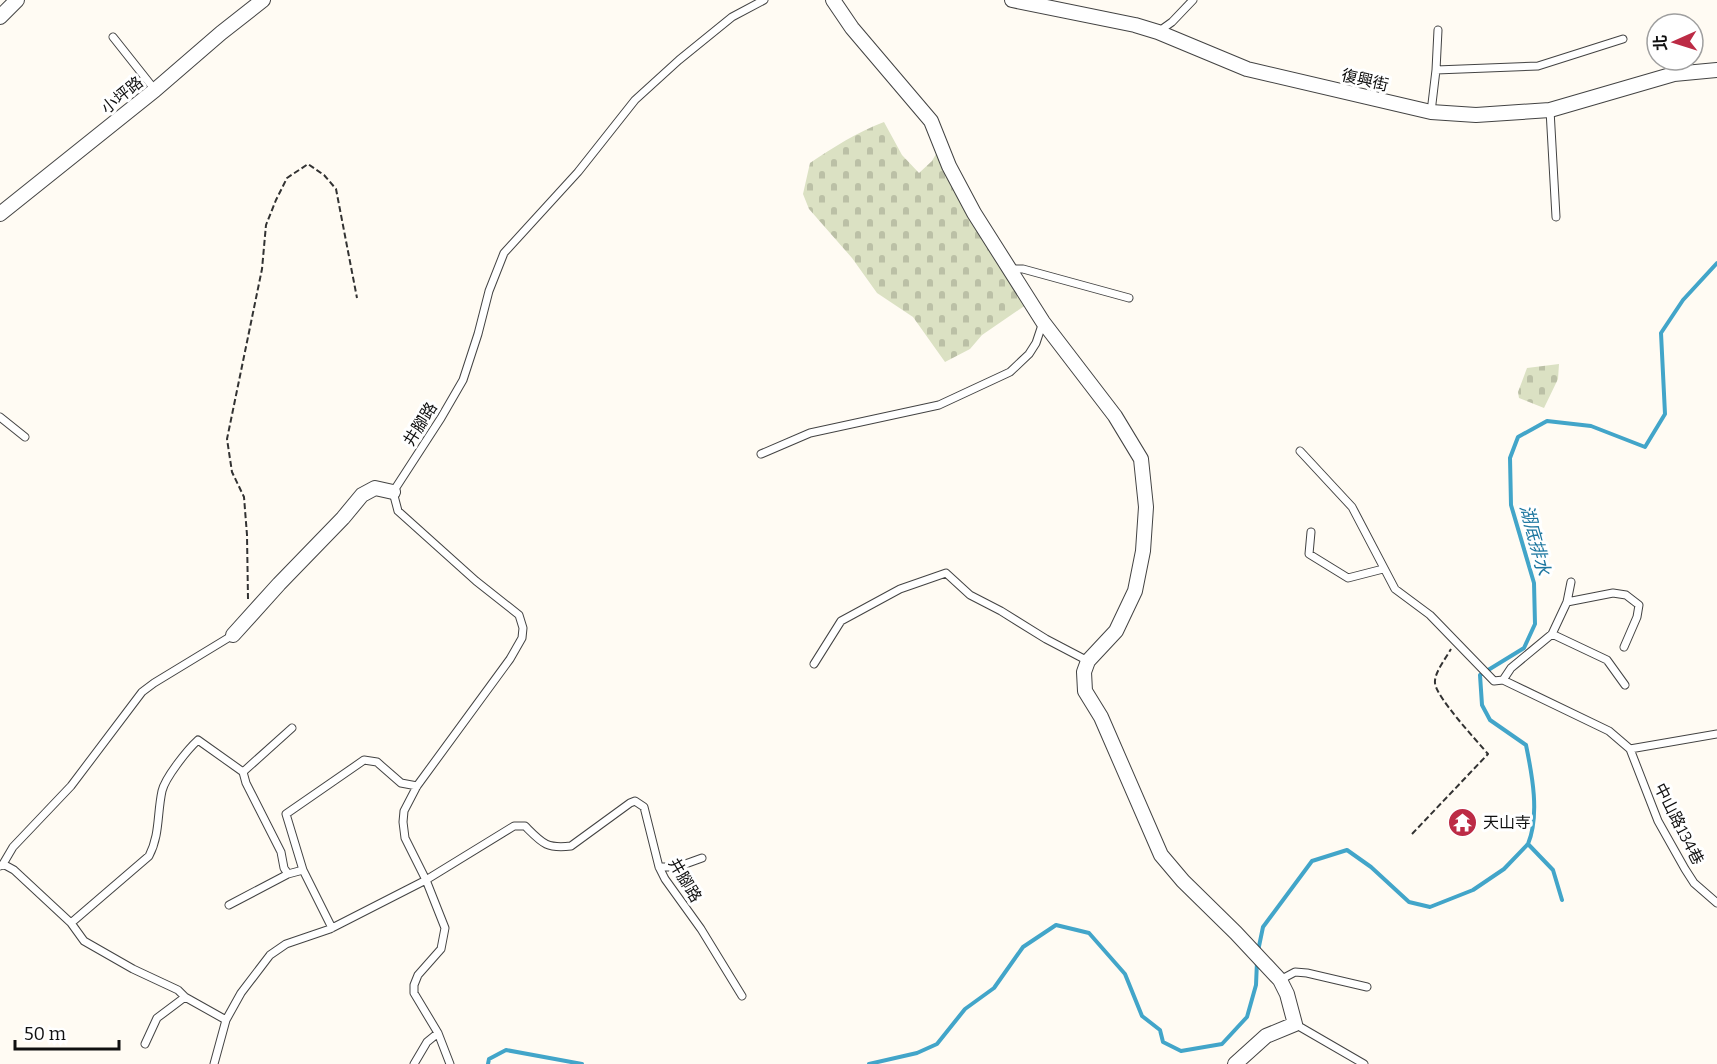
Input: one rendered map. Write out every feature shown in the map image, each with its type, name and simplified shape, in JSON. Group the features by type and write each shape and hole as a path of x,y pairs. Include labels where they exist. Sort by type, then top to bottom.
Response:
{"street":[{"path":"0,17 17,0"},
{"name":"小坪路","path":"0,214 263,0"},
{"path":"833,0 852,28 931,121 949,166 974,213 1043,322 1104,400 1141,459 1146,507 1143,550 1135,591 1116,631 1088,661 1084,672 1085,691 1101,717 1161,855 1183,881 1280,980 1287,994 1295,1024 1266,1036 1235,1064"},
{"name":"復興街","path":"1012,0 1135,25 1158,32 1247,69 1431,112 1476,115 1550,110 1674,74 1717,70"},
{"path":"233,635 362,495 375,488 393,492"}],"lane":[{"name":"井腳路","path":"393,492 463,380 489,291 504,253 578,172 635,100 732,17 764,0"},
{"path":"1158,32 1172,22 1193,0"},
{"path":"1431,112 1438,30"},
{"path":"113,37 155,90"},
{"path":"1436,70 1538,66 1623,39"},
{"path":"1550,110 1556,217"},
{"path":"1010,269 1023,269 1129,298"},
{"path":"761,454 810,433 939,405 1010,372 1029,354 1036,343 1043,322"},
{"path":"0,417 25,437"},
{"path":"1300,451 1352,507 1395,589 1431,615 1494,681 1503,680 1511,668 1552,634 1567,602 1571,582"},
{"path":"393,492 398,511 476,581 519,615 523,628 522,638 510,659 417,786 404,811 402,822 405,838 426,880 445,928 441,949 418,975 414,993 438,1033 450,1064"},
{"path":"1311,532 1309,554 1348,578 1383,569"},
{"path":"814,664 841,621 900,589 946,573 970,596 1002,611 1046,639 1088,661"},
{"path":"1567,602 1613,592 1626,595 1639,605 1637,617 1624,647"},
{"path":"1552,634 1607,660 1625,686"},
{"path":"226,1020 185,997 178,990 133,969 84,940 71,923 14,870 2,865 13,847 71,786 142,692 233,635"},
{"name":"中山路134巷","path":"1503,680 1609,731 1630,749 1658,821 1685,869 1694,883 1717,903"},
{"path":"243,772 292,728"},
{"path":"1630,749 1717,734"},
{"path":"71,923 148,856 155,844 162,788 187,750 198,740 243,772 246,783 281,852 284,868 288,874"},
{"path":"332,928 303,870 286,814 364,760 377,762 401,783 417,786"},
{"name":"井腳路","path":"214,1064 226,1020 241,993 270,955 286,944 332,928 426,880 514,826 525,826 542,844 571,846 630,802 635,801 644,807 659,867 665,879 701,929 742,996"},
{"path":"659,867 677,867 702,858"},
{"path":"229,905 288,874 303,870"},
{"path":"1280,980 1295,972 1368,987"},
{"path":"145,1044 157,1018 185,997"},
{"path":"1295,1024 1364,1064"},
{"path":"414,1064 427,1042 438,1033"}],"path":[{"path":"249,617 247,534 243,497 232,472 227,439 262,269 266,225 287,177 308,164 324,174 336,189 357,298"},
{"path":"1412,834 1488,754 1443,700 1436,687 1435,680 1455,640"}],"green space":[{"path":"884,122 902,155 919,173 932,161 943,142 1030,302 982,335 970,349 945,362 913,317 877,293 852,258 809,209 803,194 810,163 855,135"},
{"path":"1559,364 1558,379 1544,408 1519,398 1518,392 1527,368"}],"waterway":[{"name":"湖底排水","path":"1562,900 1553,870 1528,844 1532,833 1534,808 1526,745 1490,720 1482,705 1480,675 1524,648 1535,624 1534,583 1511,505 1510,458 1518,437 1547,421 1591,426 1645,447 1665,414 1661,333 1683,300 1717,263"},
{"path":"1258,951 1263,927 1312,861 1347,850 1371,867 1409,902 1430,907 1473,890 1504,869 1528,844"},
{"path":"869,1064 917,1053 937,1044 965,1009 994,988 1023,947 1056,925 1089,933 1125,974 1142,1016 1160,1030 1163,1042 1181,1051 1222,1044 1247,1017 1256,985 1257,961"},
{"path":"488,1064 489,1059 506,1050 582,1064"}],"place":[{"name":"天山寺","path":"1462,822"}]}
